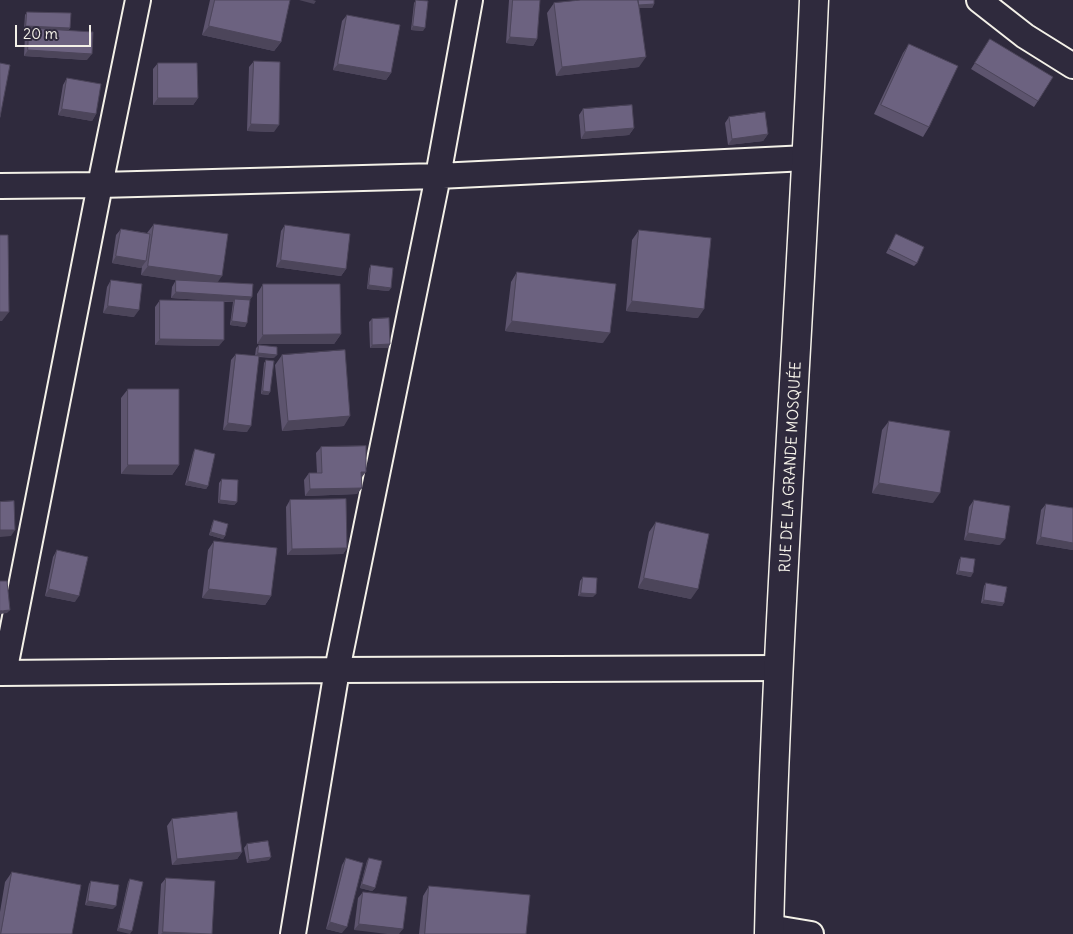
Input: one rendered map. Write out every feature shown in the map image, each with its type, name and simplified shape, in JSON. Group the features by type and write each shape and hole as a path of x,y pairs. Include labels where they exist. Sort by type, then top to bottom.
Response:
{"street":[{"path":"138,0 2,673 779,668"},
{"path":"293,934 337,670 438,176 470,0"},
{"name":"RUE DE LA GRANDE MOSQUÉE","path":"769,930 779,668 814,0"},
{"path":"979,0 1025,36 1073,66"},
{"path":"0,186 438,176 807,158"},
{"path":"769,930 811,934"}],"building":[{"path":"215,0 290,0 281,42 209,26"},
{"path":"416,0 428,1 425,28 413,26"},
{"path":"513,0 540,0 537,39 510,37"},
{"path":"581,0 638,0 646,57 562,67 554,3"},
{"path":"638,0 654,0 654,4 639,5"},
{"path":"27,12 71,13 70,28 26,26"},
{"path":"347,15 400,25 391,73 338,64"},
{"path":"29,28 93,32 92,54 28,50"},
{"path":"990,39 1053,77 1038,101 975,63"},
{"path":"909,44 958,66 929,127 881,105"},
{"path":"254,61 280,62 279,125 251,124"},
{"path":"0,63 10,65 0,117"},
{"path":"158,63 197,63 198,98 158,98"},
{"path":"67,78 101,84 96,114 62,109"},
{"path":"632,105 634,128 585,132 583,109"},
{"path":"765,112 768,134 732,139 729,117"},
{"path":"154,224 228,234 222,276 148,266"},
{"path":"285,225 350,234 346,269 281,260"},
{"path":"121,229 150,234 146,261 116,256"},
{"path":"639,230 711,238 704,309 632,301"},
{"path":"896,234 924,247 917,263 889,249"},
{"path":"0,235 8,235 9,312 0,312"},
{"path":"371,265 393,268 391,288 369,285"},
{"path":"517,272 616,284 610,333 512,321"},
{"path":"111,280 142,284 139,310 108,306"},
{"path":"176,280 253,284 252,297 176,292"},
{"path":"263,284 340,284 341,334 263,335"},
{"path":"235,299 250,300 247,323 232,321"},
{"path":"160,300 224,301 224,340 160,339"},
{"path":"389,318 390,344 372,345 372,319"},
{"path":"259,345 277,347 277,355 258,353"},
{"path":"345,350 350,416 288,421 282,355"},
{"path":"236,354 259,356 251,426 228,423"},
{"path":"266,360 274,361 270,392 263,391"},
{"path":"128,389 179,389 179,465 128,465"},
{"path":"889,421 950,431 940,493 879,483"},
{"path":"366,446 366,472 361,472 362,488 310,489 309,473 322,473 321,447"},
{"path":"195,449 215,454 208,486 188,481"},
{"path":"222,479 238,480 237,502 220,500"},
{"path":"346,499 347,548 292,549 290,500"},
{"path":"974,500 1010,506 1005,539 968,533"},
{"path":"14,501 15,530 0,530 0,502"},
{"path":"1046,504 1073,508 1073,543 1041,537"},
{"path":"214,520 228,524 225,536 211,532"},
{"path":"656,522 709,534 698,589 644,578"},
{"path":"214,541 277,548 271,596 209,589"},
{"path":"57,550 88,557 79,596 49,589"},
{"path":"961,557 975,559 973,573 959,571"},
{"path":"583,577 597,578 596,594 581,593"},
{"path":"0,581 7,581 10,610 0,611"},
{"path":"986,583 1007,587 1004,603 984,600"},
{"path":"237,812 242,852 177,859 172,819"},
{"path":"268,841 271,857 249,860 247,844"},
{"path":"346,858 363,863 347,927 330,922"},
{"path":"369,858 382,861 375,888 362,884"},
{"path":"12,872 81,885 72,934 1,934"},
{"path":"166,878 215,881 212,934 163,932"},
{"path":"130,879 143,882 132,931 119,928"},
{"path":"91,881 119,885 116,906 88,901"},
{"path":"429,886 530,895 526,934 425,934"},
{"path":"363,892 407,897 403,929 359,924"}]}
